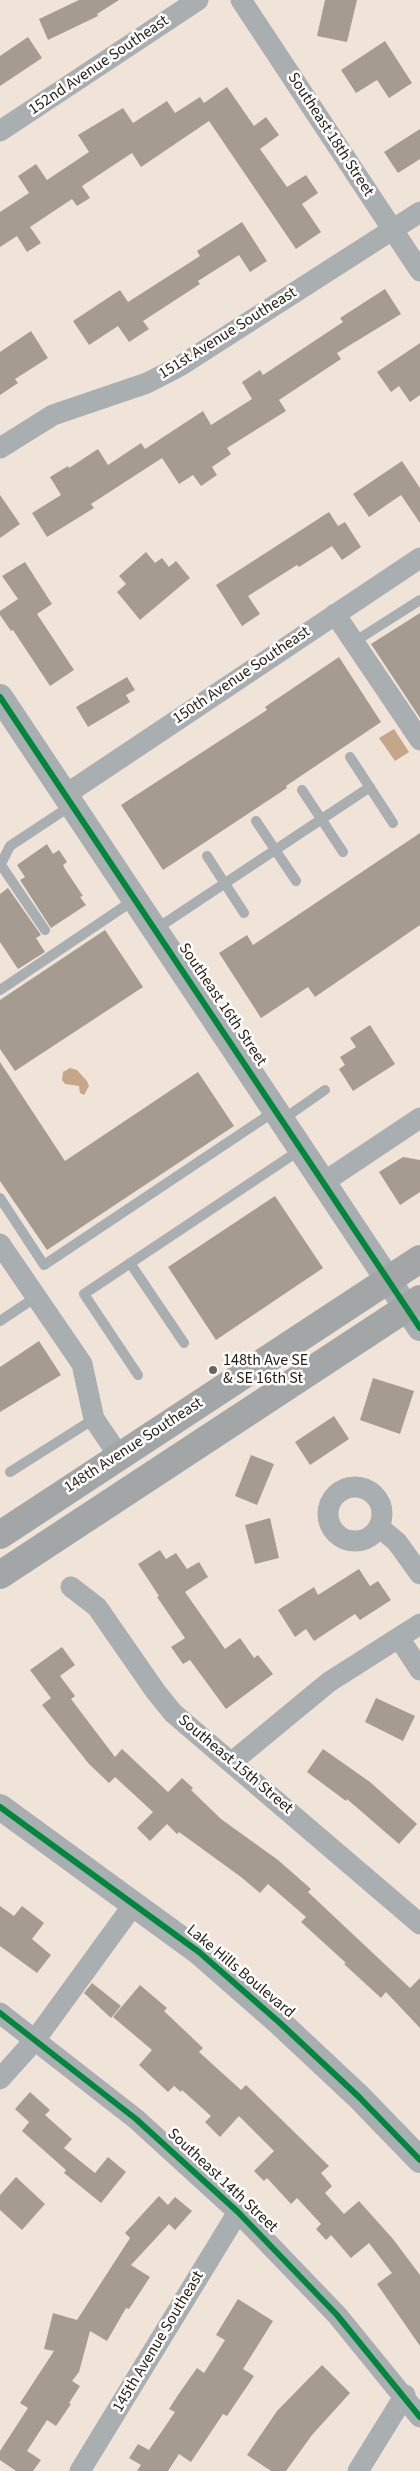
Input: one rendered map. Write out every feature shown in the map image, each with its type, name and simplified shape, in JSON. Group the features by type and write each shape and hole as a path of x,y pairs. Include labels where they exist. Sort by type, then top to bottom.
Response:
{"main road":[{"name":"148th Avenue Southeast","path":"0,1535 420,1259"},
{"name":"148th Avenue Southeast","path":"0,1575 415,1311"}],"street":[{"name":"152nd Avenue Southeast","path":"0,132 198,0"},
{"name":"Southeast 18th Street","path":"241,0 420,270"},
{"name":"151st Avenue Southeast","path":"0,448 53,415 147,383 180,366 420,212"},
{"name":"150th Avenue Southeast","path":"68,800 335,614 420,558"},
{"path":"335,614 420,740"},
{"name":"Southeast 16th Street","path":"0,697 388,1280 415,1311"},
{"path":"324,1182 420,1118"},
{"path":"0,1244 82,1364 94,1419 119,1456"},
{"path":"379,1528 397,1542 420,1574"},
{"name":"Southeast 15th Street","path":"72,1587 97,1607 156,1692 173,1712 420,1924"},
{"path":"232,1762 329,1682 420,1624"},
{"path":"399,1638 420,1670"},
{"name":"Lake Hills Boulevard","path":"0,1807 199,1952 280,2023 359,2097 420,2160"},
{"path":"0,2079 36,2040 134,1904"},
{"name":"Southeast 14th Street","path":"0,2013 136,2120 238,2212 337,2315 405,2396 420,2417"},
{"name":"145th Avenue Southeast","path":"80,2471 238,2212"},
{"path":"358,2471 405,2396"}],"lane":[{"path":"354,642 420,600"},
{"path":"350,757 393,823"},
{"path":"156,930 370,787"},
{"path":"302,790 343,852"},
{"path":"45,930 1,866 10,846 68,800"},
{"path":"256,821 296,881"},
{"path":"207,856 244,913"},
{"path":"0,990 135,900"},
{"path":"0,1198 44,1266 279,1115 325,1090"},
{"path":"138,1375 84,1294 301,1148"},
{"path":"130,1263 184,1343"},
{"path":"0,1321 36,1297"},
{"path":"10,1472 94,1419"}],"shaded area":[{"path":"394,729 409,752 395,761 379,738"},
{"path":"70,1068 77,1070 87,1081 89,1086 84,1095 80,1093 79,1086 65,1084 62,1080 63,1072"}],"building":[{"path":"79,0 119,0 97,14 98,16 48,40 39,19"},
{"path":"325,0 357,0 347,42 317,36"},
{"path":"28,37 42,58 0,86 0,56"},
{"path":"385,41 412,83 389,98 377,80 356,93 341,70"},
{"path":"227,87 254,126 266,117 279,135 260,149 287,187 306,175 318,193 302,204 321,232 296,249 209,121 141,167 132,153 82,186 90,198 77,206 72,199 30,227 41,243 27,252 17,236 0,247 0,212 29,193 18,176 36,164 47,180 89,152 78,135 123,108 133,123 167,101 175,113 200,97 204,103"},
{"path":"420,129 420,159 398,173 384,152"},
{"path":"242,222 267,261 250,272 239,255 198,281 200,284 143,321 149,329 129,342 118,326 89,345 73,321 120,290 128,302 200,256 197,251"},
{"path":"385,289 401,314 337,353 341,359 279,400 286,411 227,448 231,454 212,467 217,475 201,486 193,475 179,484 162,458 91,504 94,508 47,537 32,513 61,495 50,477 68,466 69,468 98,449 108,465 141,443 145,449 203,411 211,425 252,399 242,382 260,370 263,375 343,322 340,318"},
{"path":"31,331 48,358 15,379 18,383 0,395 0,352"},
{"path":"420,343 420,395 410,402 399,386 391,392 377,372"},
{"path":"402,461 420,488 420,523 401,495 369,517 353,494"},
{"path":"0,495 20,524 0,538"},
{"path":"329,512 338,526 345,522 361,547 342,560 332,546 299,567 297,565 248,596 260,614 242,626 216,585"},
{"path":"146,552 155,563 162,558 169,567 176,561 190,578 140,620 117,592 126,584 119,576"},
{"path":"25,562 52,604 37,614 74,670 50,686 13,630 11,631 0,615 0,611 18,599 2,576"},
{"path":"420,613 420,718 371,644"},
{"path":"339,657 381,722 286,786 287,788 163,870 121,805 267,710 265,707"},
{"path":"127,677 135,690 126,695 130,702 88,727 76,707"},
{"path":"420,833 420,925 315,997 308,987 261,1018 219,953 247,935 253,945"},
{"path":"47,844 53,854 59,850 67,862 63,865 83,896 80,897 86,905 51,928 20,880 25,877 17,865"},
{"path":"8,888 41,935 36,938 45,952 18,969 0,942 0,894"},
{"path":"105,930 143,987 15,1071 0,1049 0,1000"},
{"path":"370,1025 395,1064 353,1091 339,1069 345,1065 340,1057 356,1047 350,1038"},
{"path":"0,1062 65,1161 198,1072 234,1126 47,1250 0,1181"},
{"path":"403,1157 420,1160 420,1192 400,1205 379,1172"},
{"path":"275,1196 323,1268 216,1340 168,1267"},
{"path":"39,1341 61,1375 0,1412 0,1367"},
{"path":"373,1378 414,1391 400,1434 360,1420"},
{"path":"334,1416 349,1439 310,1465 295,1442"},
{"path":"251,1455 274,1464 257,1505 235,1496"},
{"path":"270,1518 279,1558 255,1564 245,1525"},
{"path":"160,1550 166,1559 176,1553 187,1569 199,1562 208,1577 185,1592 225,1649 240,1638 254,1658 258,1655 273,1674 226,1709 190,1660 183,1664 171,1647 185,1638 157,1597 159,1596 138,1564"},
{"path":"359,1569 370,1586 378,1581 391,1600 360,1620 355,1614 314,1641 306,1629 295,1637 278,1610 314,1587 318,1595"},
{"path":"62,1647 75,1665 60,1676 75,1696 71,1699 115,1757 122,1749 168,1792 182,1778 193,1788 191,1790 221,1819 278,1860 311,1889 308,1892 410,1988 420,1978 420,2028 386,1992 381,1998 344,1964 346,1963 301,1922 306,1917 268,1884 260,1893 179,1832 177,1834 167,1824 150,1841 137,1828 153,1812 115,1777 109,1783 89,1764 42,1705 51,1698 30,1670"},
{"path":"376,1698 415,1716 403,1741 365,1722"},
{"path":"323,1749 370,1782 417,1824 399,1844 347,1799 346,1801 307,1772"},
{"path":"0,1906 14,1916 22,1906 44,1923 32,1939 51,1955 37,1973 0,1946"},
{"path":"92,1983 121,2006 111,2018 84,1993"},
{"path":"140,1985 167,2008 164,2011 203,2048 199,2052 241,2090 246,2085 329,2166 321,2173 332,2186 325,2193 344,2214 359,2201 393,2239 420,2275 420,2346 377,2284 392,2273 369,2243 351,2258 331,2235 326,2240 316,2229 321,2224 297,2198 291,2204 267,2178 264,2181 254,2171 274,2151 239,2116 220,2137 205,2122 211,2116 182,2090 181,2092 174,2086 168,2092 139,2065 152,2050 113,2017"},
{"path":"30,2092 50,2110 45,2115 72,2139 64,2148 95,2173 108,2157 126,2172 101,2203 64,2173 66,2170 22,2131 29,2122 15,2109"},
{"path":"16,2177 45,2204 22,2230 0,2210 0,2195"},
{"path":"159,2196 168,2205 175,2197 192,2211 175,2230 169,2224 131,2265 150,2277 129,2309 126,2308 107,2341 90,2331 79,2372 72,2381 80,2386 69,2403 71,2404 56,2426 47,2420 27,2451 41,2460 33,2471 16,2471 0,2460 0,2451 28,2408 20,2403 54,2351 44,2349 53,2313 77,2320 130,2238 125,2233"},
{"path":"238,2299 273,2321 243,2369 254,2376 227,2416 223,2414 191,2462 179,2454 168,2471 137,2471 141,2465 129,2458 138,2444 149,2450 175,2412 169,2409 197,2368 204,2373 225,2340 216,2335"},
{"path":"322,2365 350,2393 312,2435 286,2471 271,2471 247,2455 277,2411"}],"cycle path":[{"path":"0,697 420,1328"},
{"path":"0,1807 199,1952 280,2023 359,2097 420,2160"},
{"path":"0,2013 136,2119 238,2212 337,2315 420,2417"}],"place":[{"name":"148th Ave SE & SE 16th St","path":"213,1370"}]}
